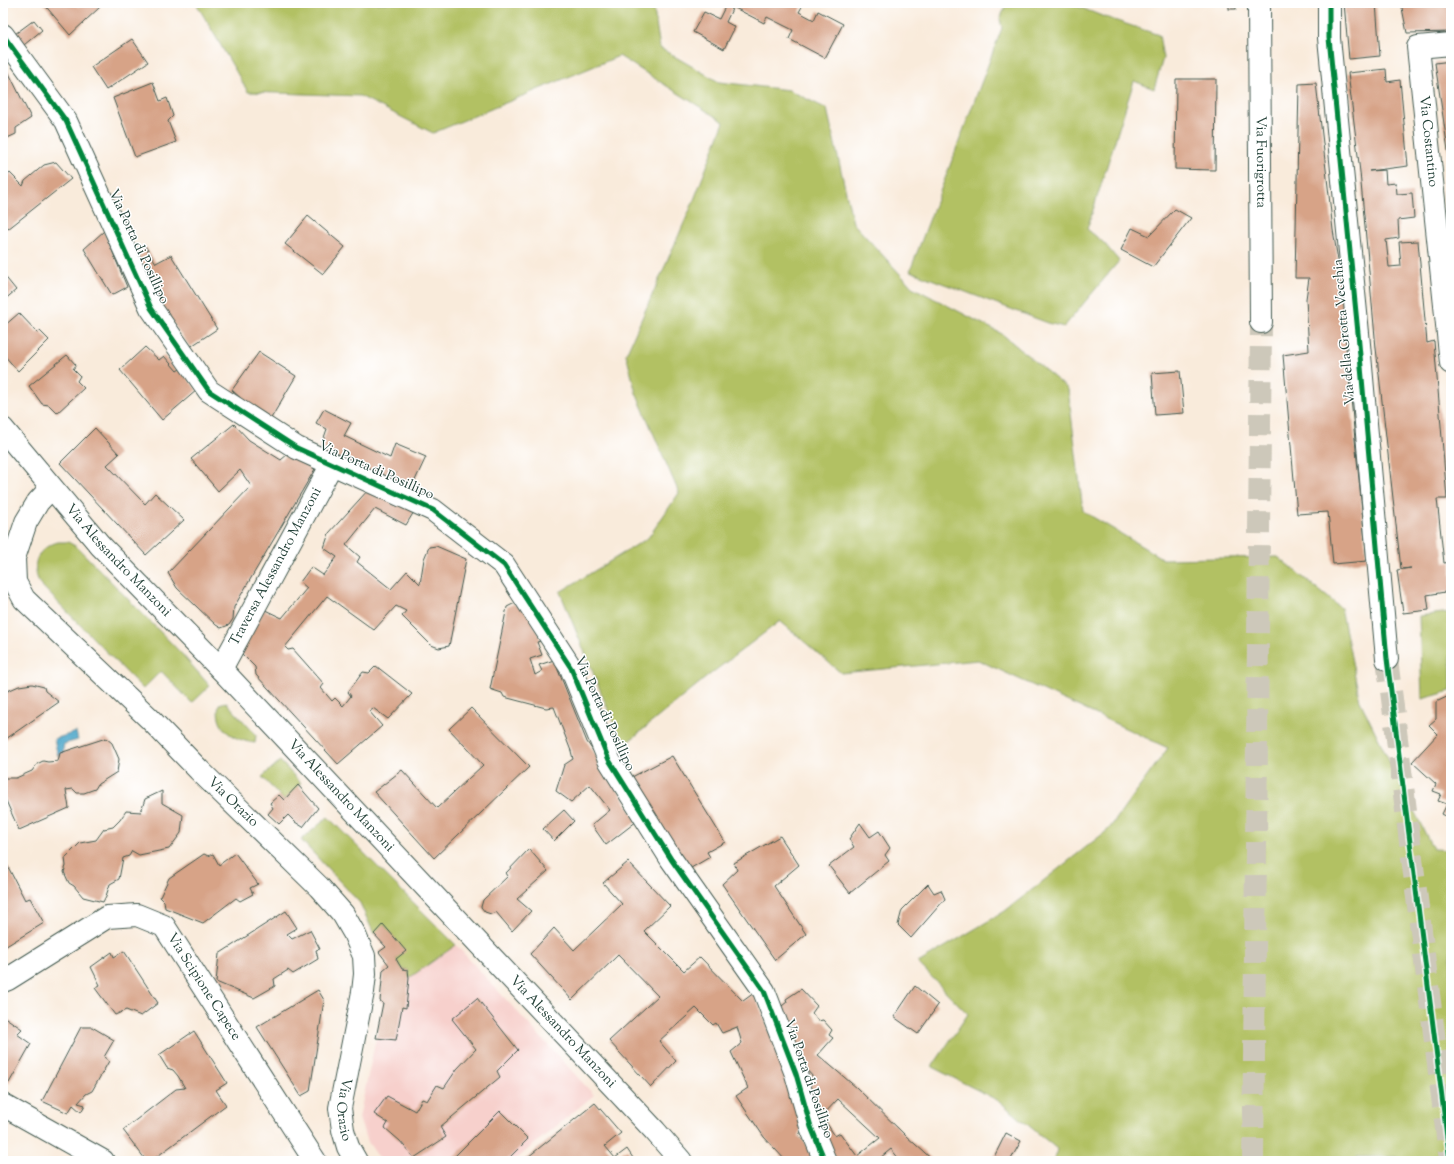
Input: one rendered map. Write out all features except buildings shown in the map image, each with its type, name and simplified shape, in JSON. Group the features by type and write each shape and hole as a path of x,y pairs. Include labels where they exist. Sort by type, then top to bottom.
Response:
{"street":[{"name":"Via Fuorigrotta","path":"1259,3 1261,322"},
{"name":"Via della Grotta Vecchia","path":"1329,3 1329,38 1358,332 1387,660"},
{"name":"Via Porta di Posillipo","path":"3,35 66,121 151,308 209,391 297,448 433,510 504,564 571,668 609,760 672,859 764,991 796,1074 811,1128 825,1161"},
{"name":"Via Costantino","path":"1451,44 1418,47 1451,363"},
{"name":"Via Alessandro Manzoni","path":"3,430 100,545 221,669 655,1131 681,1161"},
{"name":"Traversa Alessandro Manzoni","path":"221,669 332,464"},
{"name":"Via Orazio","path":"51,488 38,502 26,522 14,558 15,582 24,599 149,718 199,770 319,887 343,914 354,933 364,956 365,974 363,992 340,1108 343,1130 348,1147 356,1161"},
{"name":"Via Scipione Capece","path":"3,981 107,917 137,915 164,926 315,1161"},
{"path":"3,1105 103,1161"}],"shaded area":[{"path":"456,945 594,1095 514,1161 381,1161 366,1139 359,1118 376,1038 402,1007 406,1008 409,978"}],"green space":[{"path":"196,3 659,3 654,10 660,48 719,82 789,90 827,109 853,223 912,287 1002,334 1068,389 1083,511 1163,559 1278,557 1341,608 1360,701 1433,849 1451,850 1451,1161 1407,1161 1397,1157 1357,1157 1356,1161 1054,1161 1057,1149 999,1101 932,1067 968,1014 918,963 1005,911 1109,829 1168,748 978,660 841,673 780,621 708,676 623,746 560,592 648,538 679,493 636,393 626,354 692,205 724,122 619,56 433,133 360,96 248,92"},
{"path":"1007,3 1069,3 1159,35 1163,58 1154,89 1134,81 1087,229 1104,243 1119,261 1064,327 1048,323 910,271 1002,28 1000,19"},
{"path":"58,542 68,542 77,547 180,652 210,686 192,703 161,671 143,689 40,584 36,570 37,558 45,548"},
{"path":"1451,612 1451,691 1422,699 1419,616"},
{"path":"226,702 256,735 255,743 239,739 227,732 222,727 218,713 219,704"},
{"path":"280,761 301,783 284,800 262,777"},
{"path":"328,817 456,945 409,978 408,970 402,969 396,959 405,951 384,925 374,934 360,903 301,840"}],"water":[{"path":"76,732 78,740 64,744 64,754 58,756 54,739"}],"tunnel":[{"path":"1253,1161 1261,322"},
{"path":"1387,659 1450,1161"}],"cycle path":[{"path":"1329,3 1329,38 1358,333 1387,659 1450,1161"},
{"path":"3,35 66,121 151,308 209,391 297,448 433,510 504,565 571,668 609,760 671,859 764,991 796,1074 811,1127 825,1161"}]}
